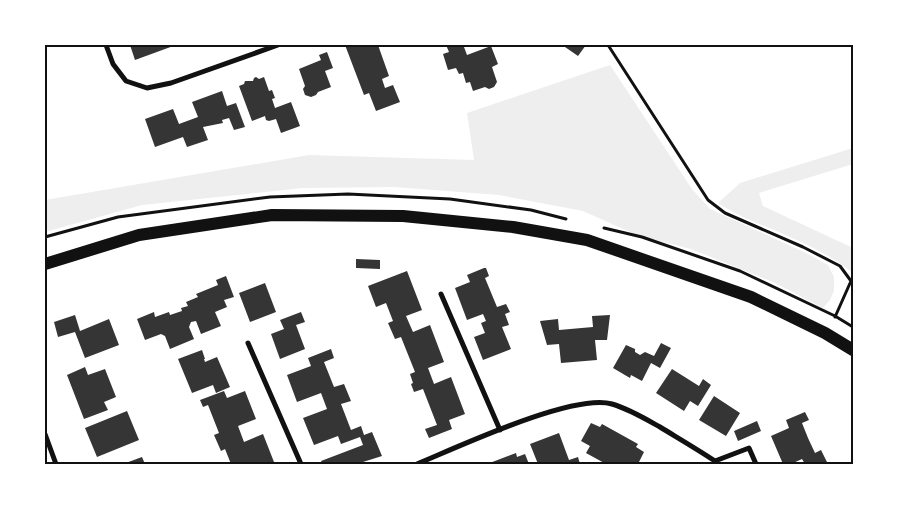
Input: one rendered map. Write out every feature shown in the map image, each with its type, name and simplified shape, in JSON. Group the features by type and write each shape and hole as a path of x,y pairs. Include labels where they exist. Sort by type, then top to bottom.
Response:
{"main road":[{"path":"45,264 139,235 272,215 403,216 514,227 587,240 751,298 825,333 853,350"}],"street":[{"path":"106,45 113,64 126,81 147,88 171,82 278,45"},
{"path":"441,294 500,430"},
{"path":"248,343 301,464"},
{"path":"417,464 549,412 589,403 610,403 633,412 716,463 749,448 756,464"},
{"path":"45,434 56,464"}],"path":[{"path":"608,45 708,200 725,213 803,247 840,266 852,281 825,333"}],"shaded area":[{"path":"610,65 692,189 710,209 828,265 834,277 834,291 830,300 823,308 773,282 691,249 639,236 583,211 499,195 394,187 303,188 142,205 45,232 45,200 309,155 474,160 467,113"},
{"path":"853,148 853,164 759,193 763,206 853,248 853,273 815,249 739,215 718,203 740,183"}],"building":[{"path":"130,45 176,45 135,60"},
{"path":"345,45 378,45 389,76 382,79 385,88 393,85 400,102 376,111 369,93 364,95"},
{"path":"446,45 468,45 464,47 467,55 491,46 498,64 492,67 497,82 494,87 489,89 485,87 473,91 470,82 466,83 463,73 459,74 456,68 448,70 443,54 449,52"},
{"path":"566,45 586,45 578,56 565,47"},
{"path":"327,52 333,68 325,71 331,87 311,97 305,95 303,89 305,86 299,69 321,60 319,55"},
{"path":"256,77 259,79 264,77 269,91 272,90 275,98 272,99 275,108 291,102 300,126 281,133 276,119 269,121 266,120 265,116 252,121 239,86 244,84 245,81 253,81"},
{"path":"222,91 227,106 236,103 245,127 234,130 229,118 222,120 223,123 203,127 208,140 187,147 183,137 155,147 145,119 173,109 179,124 198,117 192,102"},
{"path":"356,259 380,260 380,269 356,268"},
{"path":"486,268 489,276 485,278 497,307 506,304 510,312 505,314 509,325 502,327 511,349 483,360 474,337 485,333 481,323 486,321 483,314 467,320 455,288 470,282 467,275"},
{"path":"407,271 422,310 406,316 413,332 430,325 444,362 428,368 434,384 451,377 465,414 449,420 452,429 429,438 425,429 437,425 423,389 414,392 410,374 415,372 401,337 395,339 388,323 393,321 386,303 376,307 368,286"},
{"path":"226,276 234,297 224,300 227,307 215,312 221,326 201,334 196,321 191,322 189,327 194,339 170,349 165,336 161,334 145,340 137,319 154,312 155,317 169,312 170,315 182,311 181,308 188,306 186,302 198,297 196,294 218,285 216,280"},
{"path":"265,283 276,312 250,322 239,293"},
{"path":"301,312 305,322 296,325 305,349 280,359 271,334 284,329 280,320"},
{"path":"75,315 80,331 109,319 119,345 85,358 75,332 58,337 54,322"},
{"path":"610,315 607,340 595,340 597,360 561,363 559,344 547,345 540,321 558,319 559,330 593,327 592,316"},
{"path":"661,343 671,348 660,368 651,363 642,381 631,375 630,378 613,368 626,345 635,349 635,352 640,355 645,352 654,356"},
{"path":"331,349 334,358 324,362 334,387 344,384 351,401 341,404 351,430 361,426 364,435 372,432 382,456 363,462 364,464 322,464 321,461 363,445 360,437 341,444 338,436 314,445 303,418 327,409 321,393 297,402 287,375 311,366 308,358"},
{"path":"202,350 205,362 217,357 230,387 216,393 213,385 192,393 178,359"},
{"path":"85,367 88,375 105,369 116,397 104,402 108,410 84,419 67,375"},
{"path":"672,369 699,386 703,379 711,385 698,406 690,401 684,411 656,393"},
{"path":"224,391 227,398 245,391 256,419 238,426 244,442 263,434 274,462 267,464 231,464 225,449 221,451 214,435 219,433 208,405 203,407 200,400"},
{"path":"714,396 740,413 726,436 699,420"},
{"path":"127,411 139,440 97,457 85,428"},
{"path":"805,412 809,420 802,423 808,438 815,453 821,450 828,464 805,464 802,459 791,464 783,464 771,436 789,428 786,420"},
{"path":"757,421 761,431 738,441 734,431"},
{"path":"591,423 600,427 602,424 638,444 636,447 644,452 638,464 606,464 586,453 590,446 581,441"},
{"path":"559,433 569,460 578,457 580,464 538,464 530,444"},
{"path":"516,453 517,457 525,454 529,464 487,464"},
{"path":"142,457 145,464 123,464"}]}
